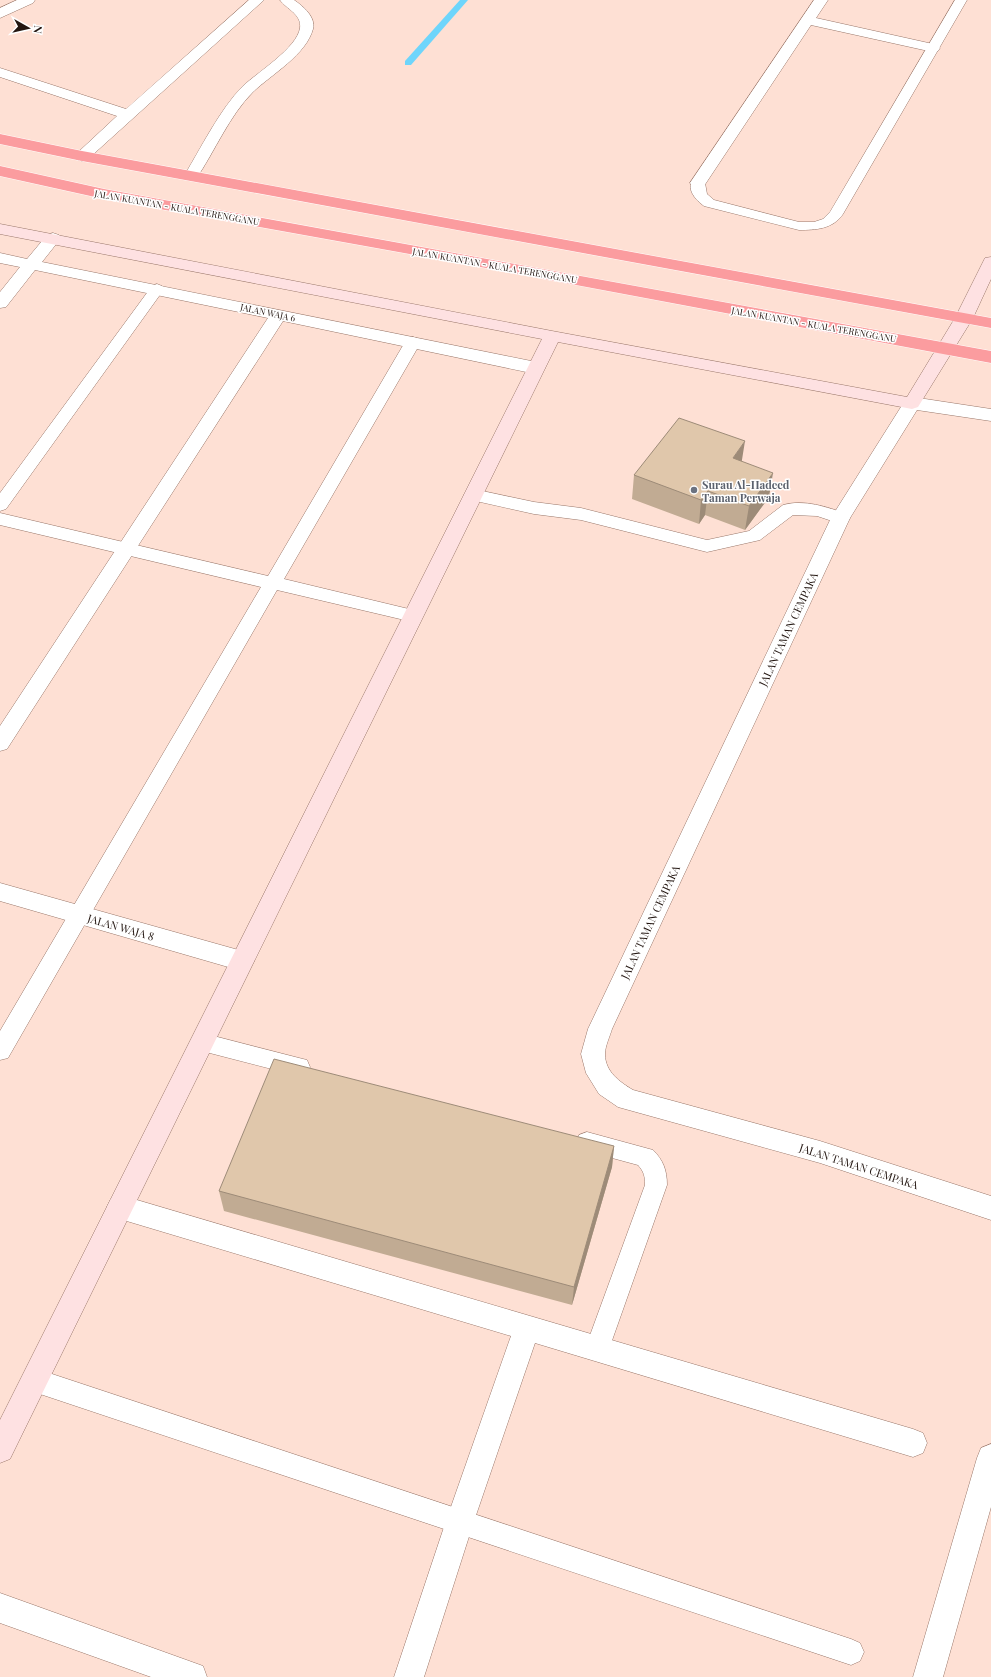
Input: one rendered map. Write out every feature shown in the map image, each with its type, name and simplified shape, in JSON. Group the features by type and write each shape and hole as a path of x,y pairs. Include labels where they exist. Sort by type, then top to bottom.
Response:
{"highway":[{"path":"0,139 82,156 991,322"},
{"name":"JALAN KUANTAN - KUALA TERENGGANU","path":"0,171 104,194 470,260 991,357"}],"street":[{"path":"0,14 28,0"},
{"path":"82,156 257,0"},
{"path":"698,183 821,0"},
{"path":"808,20 933,48"},
{"path":"0,72 128,115"},
{"path":"0,229 895,401 912,402 991,416"},
{"path":"0,303 53,238"},
{"name":"JALAN WAJA 6","path":"0,258 536,368"},
{"path":"912,402 964,318 991,262"},
{"path":"0,743 279,315"},
{"path":"0,1449 552,336"},
{"name":"JALAN TAMAN CEMPAKA","path":"912,402 841,518 600,1029 593,1054 598,1073 608,1087 628,1099 820,1152 991,1208"},
{"name":"JALAN WAJA 8","path":"0,892 242,961"},
{"path":"120,1207 913,1443"},
{"path":"409,1677 460,1521 527,1328"},
{"path":"928,1677 991,1458"},
{"path":"0,1608 192,1677"}],"lane":[{"path":"191,176 229,114 247,90 301,43 308,27 302,12 286,0"},
{"path":"698,183 697,192 700,198 709,203 800,226 815,226 828,222 836,214 961,0"},
{"path":"0,505 157,289"},
{"path":"0,1051 413,342"},
{"path":"473,495 534,508 581,514 707,546 754,536 789,509 818,510 841,518"},
{"path":"0,519 413,616"},
{"path":"202,1042 317,1071"},
{"path":"569,1137 645,1157 653,1165 656,1175 656,1185 597,1349"},
{"path":"34,1380 851,1652"}],"building":[{"path":"679,418 745,441 733,458 773,473 749,506 708,491 701,500 634,475"},
{"path":"274,1059 614,1146 574,1287 219,1191"}],"waterway":[{"path":"408,63 464,0"}],"place":[{"name":"Surau Al-Hadeed Taman Perwaja","path":"694,490"}]}
